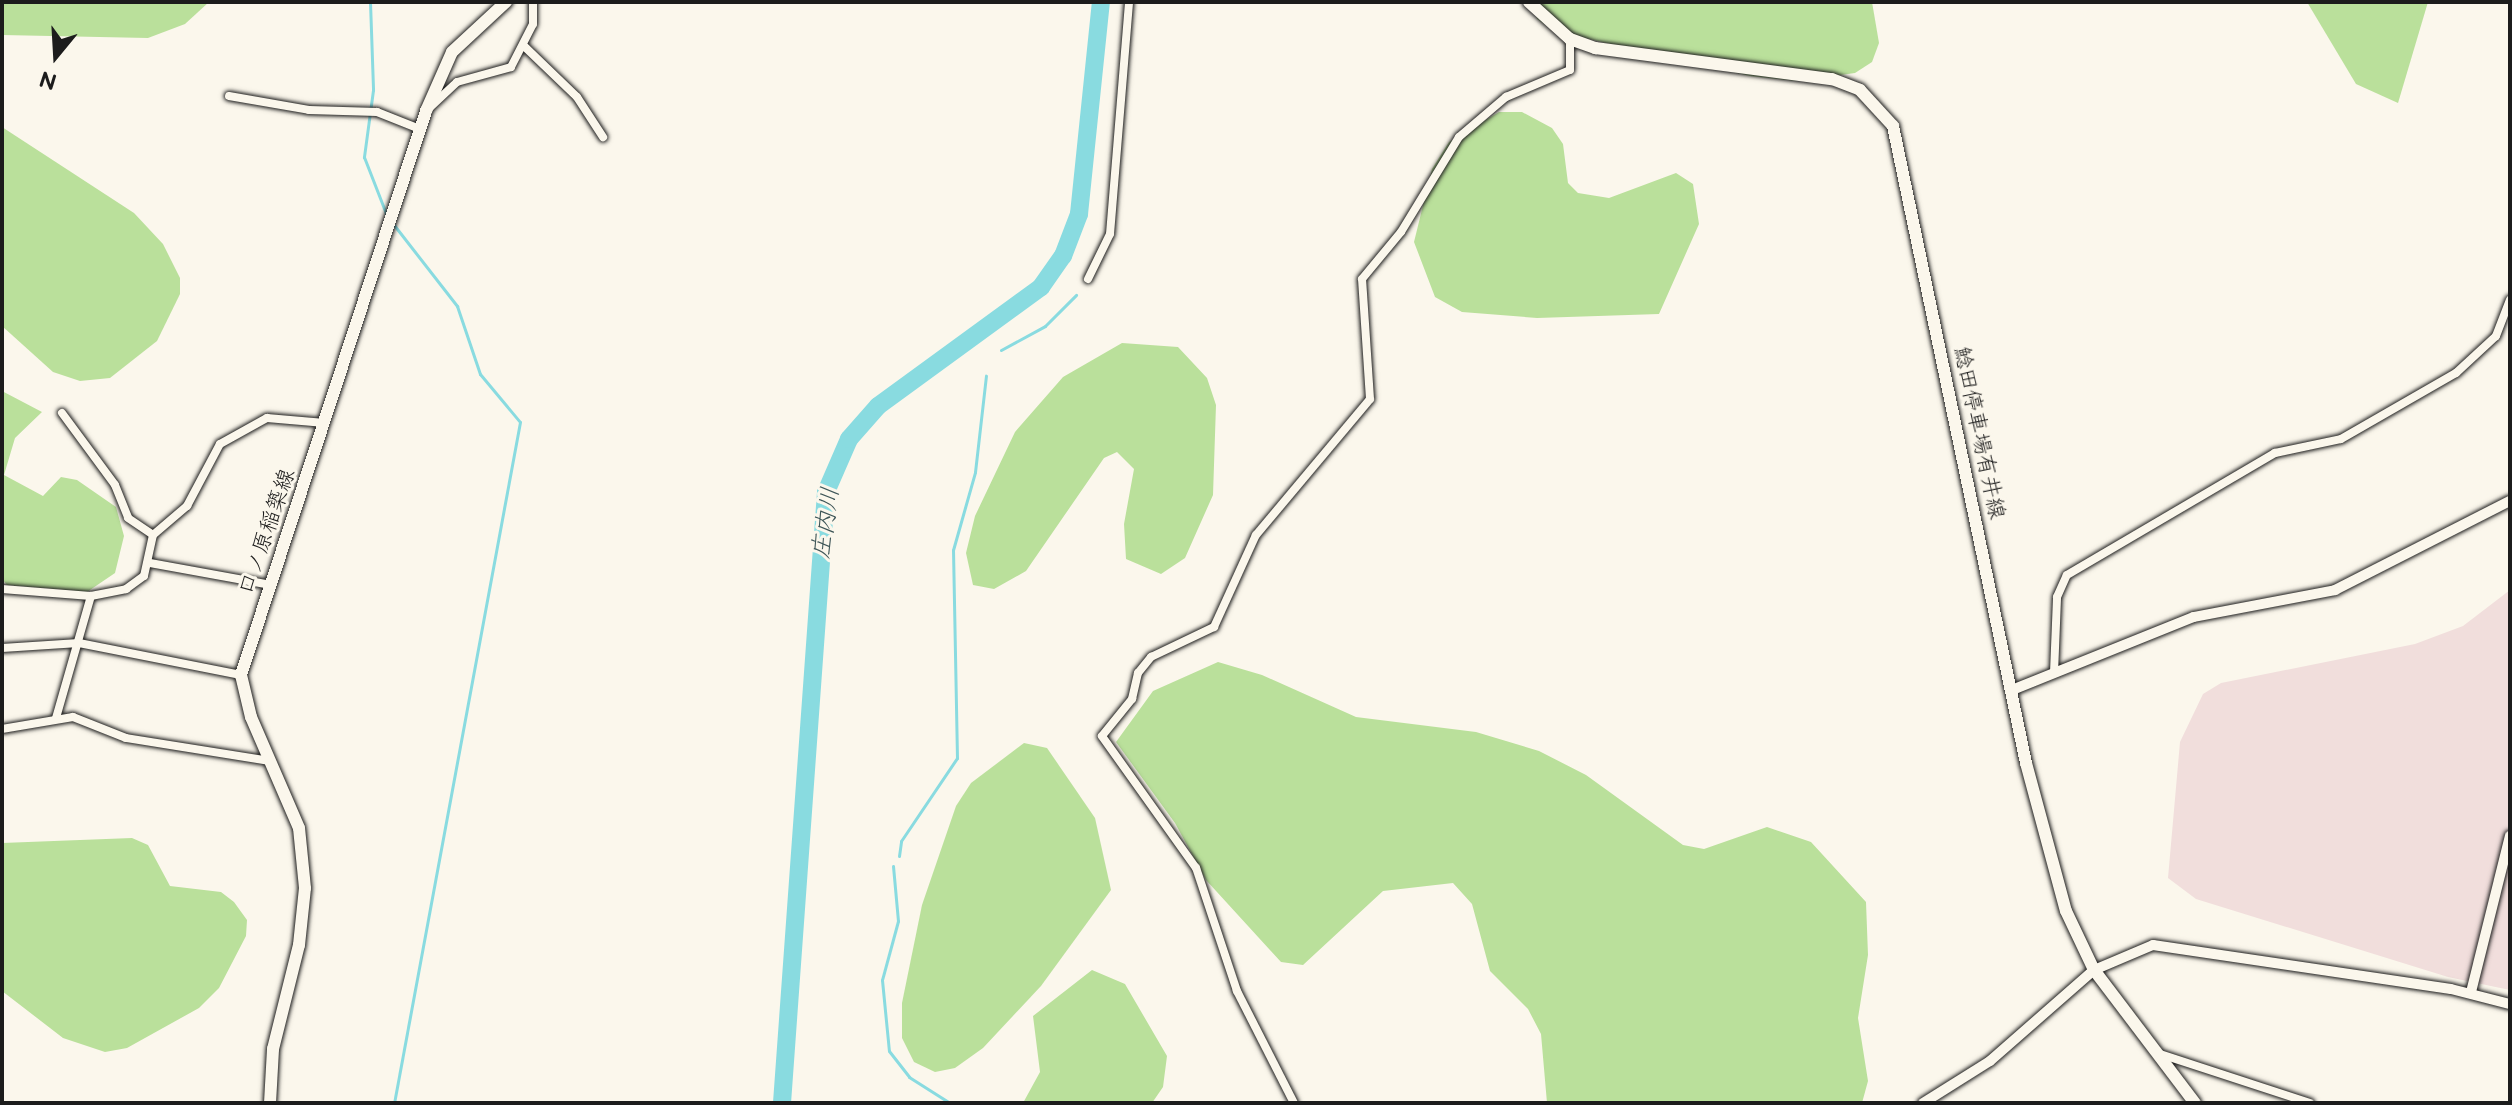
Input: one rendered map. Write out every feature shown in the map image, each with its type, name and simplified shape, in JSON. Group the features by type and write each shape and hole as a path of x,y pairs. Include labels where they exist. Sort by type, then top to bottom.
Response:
{"main road":[{"name":"口ノ原稲築線","path":"241,675 426,111 452,52 506,2"},
{"name":"鯰田停車場有井線","path":"1529,2 1570,39 1595,48 1832,79 1880,107 1893,126 2012,690 2052,863 2094,970 2195,1103"},
{"path":"241,675 269,761 299,828 305,888 299,945 273,1049 270,1103"}],"street":[{"path":"426,111 457,82 511,67 525,47 533,2"},
{"path":"1088,279 1110,234 1129,2"},
{"path":"1294,1103 1237,991 1196,868 1102,736 1132,699 1138,673 1151,657 1214,627 1256,535 1370,399 1362,279 1401,232 1459,137 1506,97 1570,70 1570,39"},
{"path":"525,47 577,97 603,137"},
{"path":"229,96 377,112 420,129"},
{"path":"2054,673 2057,597 2067,575 2275,453 2341,439 2456,373 2496,336 2510,300"},
{"path":"62,413 115,485 128,518 153,535"},
{"path":"2,589 91,596 137,583 150,563 153,535 187,506 220,444 267,418 325,423"},
{"path":"2012,690 2194,617 2335,590 2510,501"},
{"path":"150,563 271,585"},
{"path":"56,718 91,596"},
{"path":"2,648 79,643 241,675"},
{"path":"2,729 56,718 84,719 126,738 269,761"},
{"path":"2471,992 2510,836"},
{"path":"1923,1103 1990,1061 2094,970 2134,950 2169,946 2471,992 2510,1004"},
{"path":"2157,1052 2310,1103"}],"shaded area":[{"path":"2510,590 2510,990 2448,977 2196,899 2168,878 2180,742 2203,694 2221,683 2415,644 2463,626"}],"green space":[{"path":"2,2 209,2 185,24 148,38 2,35"},
{"path":"1533,2 1872,2 1879,43 1872,62 1855,73 1797,81 1750,76 1554,31 1537,19"},
{"path":"2307,2 2428,2 2398,103 2356,84"},
{"path":"1499,112 1522,112 1552,128 1563,144 1568,183 1578,193 1609,198 1676,173 1693,184 1699,224 1659,314 1537,318 1462,312 1435,297 1414,242 1432,169 1449,142"},
{"path":"2,127 134,213 163,244 180,278 180,294 157,341 110,378 80,381 53,372 2,326"},
{"path":"1122,343 1178,347 1207,378 1216,405 1213,495 1185,558 1161,574 1126,559 1124,524 1134,469 1117,452 1104,458 1026,571 994,589 973,585 966,553 975,516 1015,432 1063,377"},
{"path":"2,391 42,412 15,438 4,475 43,496 61,477 77,480 116,507 124,536 115,573 87,592 7,585 2,579"},
{"path":"1218,662 1262,675 1356,717 1476,732 1539,751 1586,775 1683,845 1704,849 1767,827 1811,842 1866,902 1868,955 1858,1018 1868,1081 1862,1103 1547,1103 1541,1034 1528,1009 1490,971 1472,904 1453,883 1383,891 1303,965 1281,962 1206,880 1175,823 1116,742 1153,691"},
{"path":"1024,743 1047,748 1095,818 1111,890 1041,986 983,1048 955,1068 935,1072 914,1062 902,1038 902,1003 922,905 956,806 971,783"},
{"path":"132,838 148,845 170,886 221,892 234,902 247,920 246,936 219,988 199,1008 127,1048 105,1052 63,1038 2,991 2,843"},
{"path":"1092,970 1125,984 1167,1056 1163,1087 1152,1103 1023,1103 1040,1072 1033,1016"}],"waterway":[{"path":"370,2 373,90 364,157 387,216"},
{"name":"庄内川","path":"782,1103 826,492 849,439 878,406 1041,287 1063,256 1079,214 1101,2"},
{"path":"394,225 457,306 480,374 520,422 394,1103"},
{"path":"1001,350 1045,326 1076,295"},
{"path":"899,856 901,841 957,758 953,550 975,472 986,376"},
{"path":"893,866 898,921 882,980 889,1051 909,1077 950,1103"}]}
